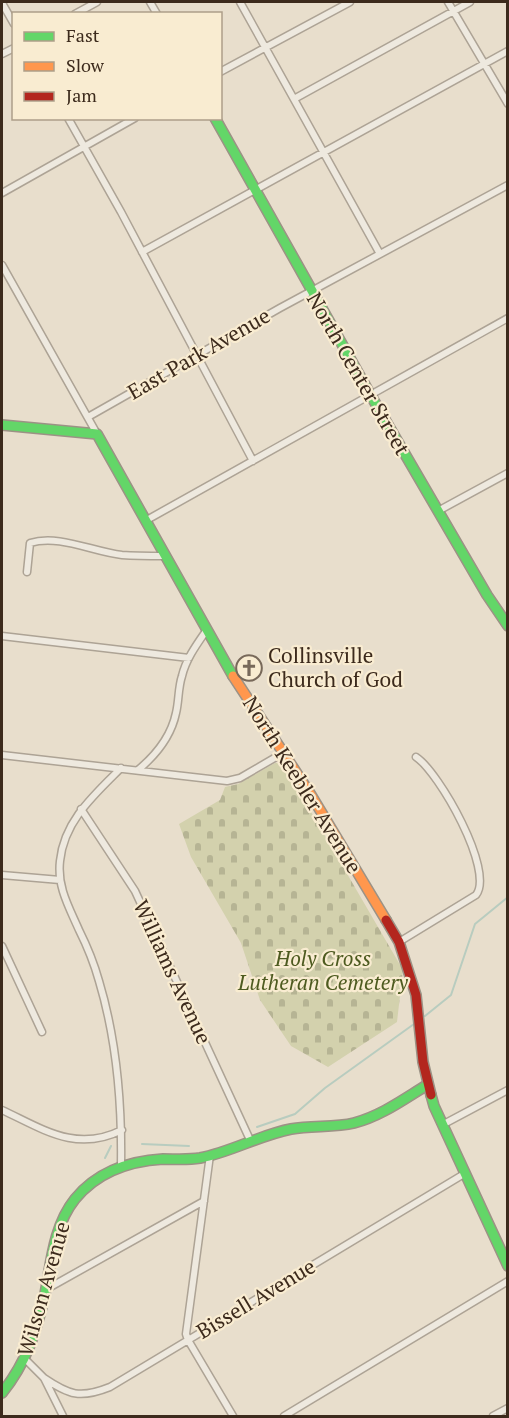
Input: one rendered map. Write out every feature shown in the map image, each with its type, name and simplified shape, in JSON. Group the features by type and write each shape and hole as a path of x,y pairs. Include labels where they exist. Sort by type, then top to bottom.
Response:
{"street":[{"path":"79,12 97,2"},
{"path":"240,2 380,254"},
{"path":"222,71 350,2"},
{"path":"448,2 507,104"},
{"path":"294,99 470,2"},
{"path":"2,3 12,20"},
{"path":"142,252 507,51"},
{"path":"69,120 253,461"},
{"path":"2,193 131,120"},
{"name":"North Center Street","path":"216,120 370,394 507,626"},
{"name":"East Park Avenue","path":"88,417 311,291 507,185"},
{"name":"North Keebler Avenue","path":"2,265 206,631 322,814 399,942 416,995 427,1085 442,1125 507,1266"},
{"path":"145,521 507,318"},
{"path":"2,425 97,434"},
{"path":"438,511 507,473"},
{"path":"27,572 30,543 38,541 61,543 121,555 165,556"},
{"path":"138,770 158,750 172,728 181,677 189,658 206,631"},
{"path":"2,636 189,658"},
{"path":"2,755 138,770 200,780 233,781 283,753"},
{"path":"399,942 476,895 481,887 476,852 470,838 431,772 416,757"},
{"path":"121,768 81,809 63,845 60,880 67,905 90,954 106,1007 117,1065 122,1165"},
{"name":"Williams Avenue","path":"81,809 135,891 251,1142"},
{"path":"2,875 60,880"},
{"path":"2,946 42,1032"},
{"name":"Wilson Avenue","path":"2,1393 26,1360 34,1339 58,1228 67,1210 95,1179 122,1165 150,1160 187,1159 210,1155 292,1129 330,1127 357,1122 427,1085"},
{"path":"442,1125 507,1090"},
{"path":"2,1110 69,1139 102,1138 122,1130"},
{"path":"210,1155 186,1334 233,1416"},
{"name":"Bissell Avenue","path":"44,1378 60,1390 72,1393 101,1391 464,1174"},
{"path":"45,1290 204,1201"},
{"path":"284,1416 507,1281"},
{"path":"26,1360 44,1378 63,1416"},
{"path":"497,1415 507,1408"}],"green space":[{"name":"Holy Cross Lutheran Cemetery","path":"275,763 280,763 285,767 403,970 397,1022 328,1067 291,1046 260,1000 241,943 191,857 179,824 220,800 225,787 238,784"}],"waterway":[{"path":"425,1016 451,995 475,924 508,897"},
{"path":"257,1127 295,1114 325,1088 414,1024"},
{"path":"142,1144 189,1146"},
{"path":"105,1158 111,1146"}],"traffic: fast":[{"path":"216,120 370,394 487,595 508,626"},
{"path":"2,425 97,434 233,676"},
{"path":"2,1393 18,1370 34,1334 45,1294 54,1244 62,1220 75,1199 93,1182 114,1170 138,1162 200,1158 291,1129 354,1123 383,1112 427,1085"},
{"path":"431,1095 508,1266"}],"traffic: slow":[{"path":"233,676 311,795 386,920"}],"traffic: jam":[{"path":"386,920 399,942 416,995 423,1062 431,1095"}],"place":[{"name":"Collinsville Church of God","path":"249,668"}]}
